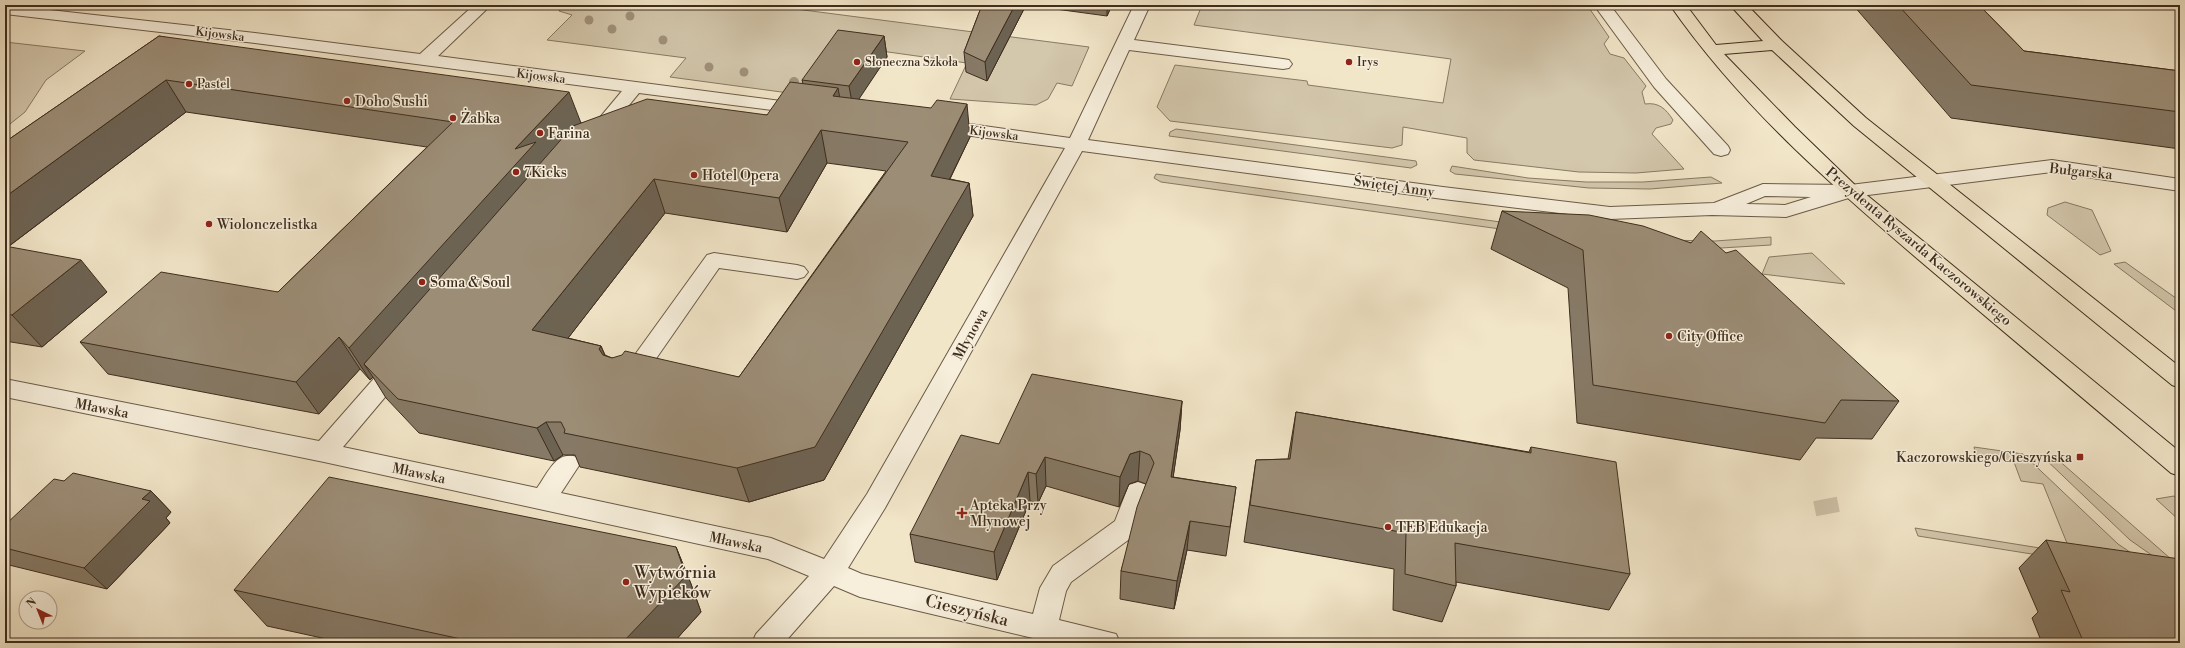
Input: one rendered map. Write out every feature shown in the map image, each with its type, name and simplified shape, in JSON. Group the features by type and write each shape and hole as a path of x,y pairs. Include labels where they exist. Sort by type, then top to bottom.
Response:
{"main road":[{"name":"Prezydenta Ryszarda Kaczorowskiego","path":"1678,5 1711,50 1788,131 1850,191 2180,466"},
{"path":"1738,5 1776,45 1860,122 2180,379"},
{"path":"1711,50 1776,45"}],"street":[{"path":"423,61 483,5"},
{"name":"Młynowa","path":"766,643 829,573 876,502 1077,143 1122,44 1142,5"},
{"path":"1602,5 1660,83 1721,150"},
{"name":"Kijowska","path":"5,9 255,38 822,112"},
{"path":"1122,44 1283,64"},
{"path":"585,146 634,88"},
{"name":"Kijowska","path":"924,124 1077,143"},
{"name":"Świętej Anny","path":"1077,143 1435,192 1610,213 1712,210 1786,211 1850,191 1934,182"},
{"name":"Bułgarska","path":"1934,182 2052,166 2180,185"},
{"path":"627,382 714,260 797,272"},
{"path":"324,452 411,350"},
{"name":"Mławska","path":"5,388 324,452 771,549 829,573"},
{"path":"543,500 568,464"},
{"path":"1043,628 1053,588 1062,574 1126,527 1138,492"},
{"name":"Cieszyńska","path":"829,573 860,585 1106,643"}],"shaded area":[{"path":"562,5 765,5 1089,47 1072,86 1057,83 1048,99 1036,105 950,99 967,63 845,46 811,96 670,77 686,58 547,40 572,15 559,11"},
{"path":"1202,5 1587,5 1609,37 1604,44 1610,54 1624,58 1646,86 1642,92 1645,104 1654,104 1662,107 1673,120 1671,124 1656,128 1652,134 1684,169 1636,173 1579,172 1474,160 1467,153 1467,138 1403,127 1402,145 1392,148 1170,121 1157,107 1175,65 1307,81 1308,85 1443,103 1451,59 1194,25"},
{"path":"5,42 85,51 46,80 25,112 5,128"},
{"path":"1176,129 1416,161 1417,165 1411,168 1169,136 1170,132"},
{"path":"1452,166 1528,178 1586,182 1643,182 1711,177 1722,183 1650,189 1589,188 1455,174 1450,171"},
{"path":"1156,174 1565,231 1664,240 1715,241 1771,237 1771,245 1721,248 1668,248 1565,238 1161,182 1154,178"},
{"path":"2065,202 2092,210 2111,251 2100,255 2047,215 2048,208"},
{"path":"1812,253 1845,284 1762,274 1769,257"},
{"path":"2125,262 2180,301 2180,314 2114,264"},
{"path":"1974,447 2023,454 2118,544 2180,586 2139,571 1918,536 1915,528 2071,553 2043,484 2021,481 2014,462 1976,455"},
{"path":"2041,455 2056,458 2180,567 2180,575 2130,540"},
{"path":"2174,496 2180,501 2180,521 2156,499"}],"building":[{"path":"982,5 1015,5 985,62 964,52"},
{"path":"1898,5 1979,5 2024,51 2180,71 2180,112 1971,85"},
{"path":"838,30 884,36 849,86 802,80"},
{"path":"159,36 569,92 515,149 536,142 349,348 339,337 296,382 80,342 161,272 278,292 453,122 166,80 5,197 5,142"},
{"path":"790,82 838,88 833,96 931,108 937,100 967,104 931,176 969,183 815,447 737,468 564,433 565,430 561,422 546,422 537,428 398,399 364,364 573,126 647,99 767,115","holes":["821,130 908,142 739,377 625,351 622,355 612,358 603,355 599,349 601,346 532,330 654,179 779,198"]},
{"path":"1502,211 1589,215 1643,226 1691,243 1701,231 1726,253 1736,250 1899,401 1841,400 1825,423 1593,385 1583,250"},
{"path":"5,246 81,260 12,315 5,314"},
{"path":"1032,374 1182,401 1171,477 1236,487 1230,527 1190,521 1177,581 1121,571 1137,507 1154,463 1150,455 1140,451 1130,454 1120,477 1045,457 1036,474 1028,472 994,552 910,534 961,435 999,444"},
{"path":"1296,412 1531,453 1531,447 1616,462 1630,574 1455,543 1456,586 1405,574 1406,533 1250,505 1256,460 1290,459"},
{"path":"73,473 151,491 142,499 150,501 84,568 5,548 5,525 54,479 64,481"},
{"path":"329,477 676,547 686,576 622,643 474,643 475,642 234,590"},
{"path":"2046,540 2180,559 2180,643 2084,643 2061,590 2070,592"}],"tunnel":[{"path":"1825,499 1828,514"}],"place":[{"name":"Słoneczna Szkoła","path":"857,62"},
{"name":"Irys","path":"1349,62"},
{"name":"Pastel","path":"189,84"},
{"name":"Doho Sushi","path":"347,101"},
{"name":"Żabka","path":"453,118"},
{"name":"Farina","path":"540,133"},
{"name":"7Kicks","path":"516,172"},
{"name":"Hotel Opera","path":"694,175"},
{"name":"Wiolonczelistka","path":"209,224"},
{"name":"Soma & Soul","path":"422,282"},
{"name":"City Office","path":"1669,336"},
{"name":"Kaczorowskiego/Cieszyńska","path":"2080,457"},
{"name":"Apteka Przy Młynowej","path":"962,513"},
{"name":"TEB Edukacja","path":"1388,527"},
{"name":"Wytwórnia Wypieków","path":"626,582"}]}
